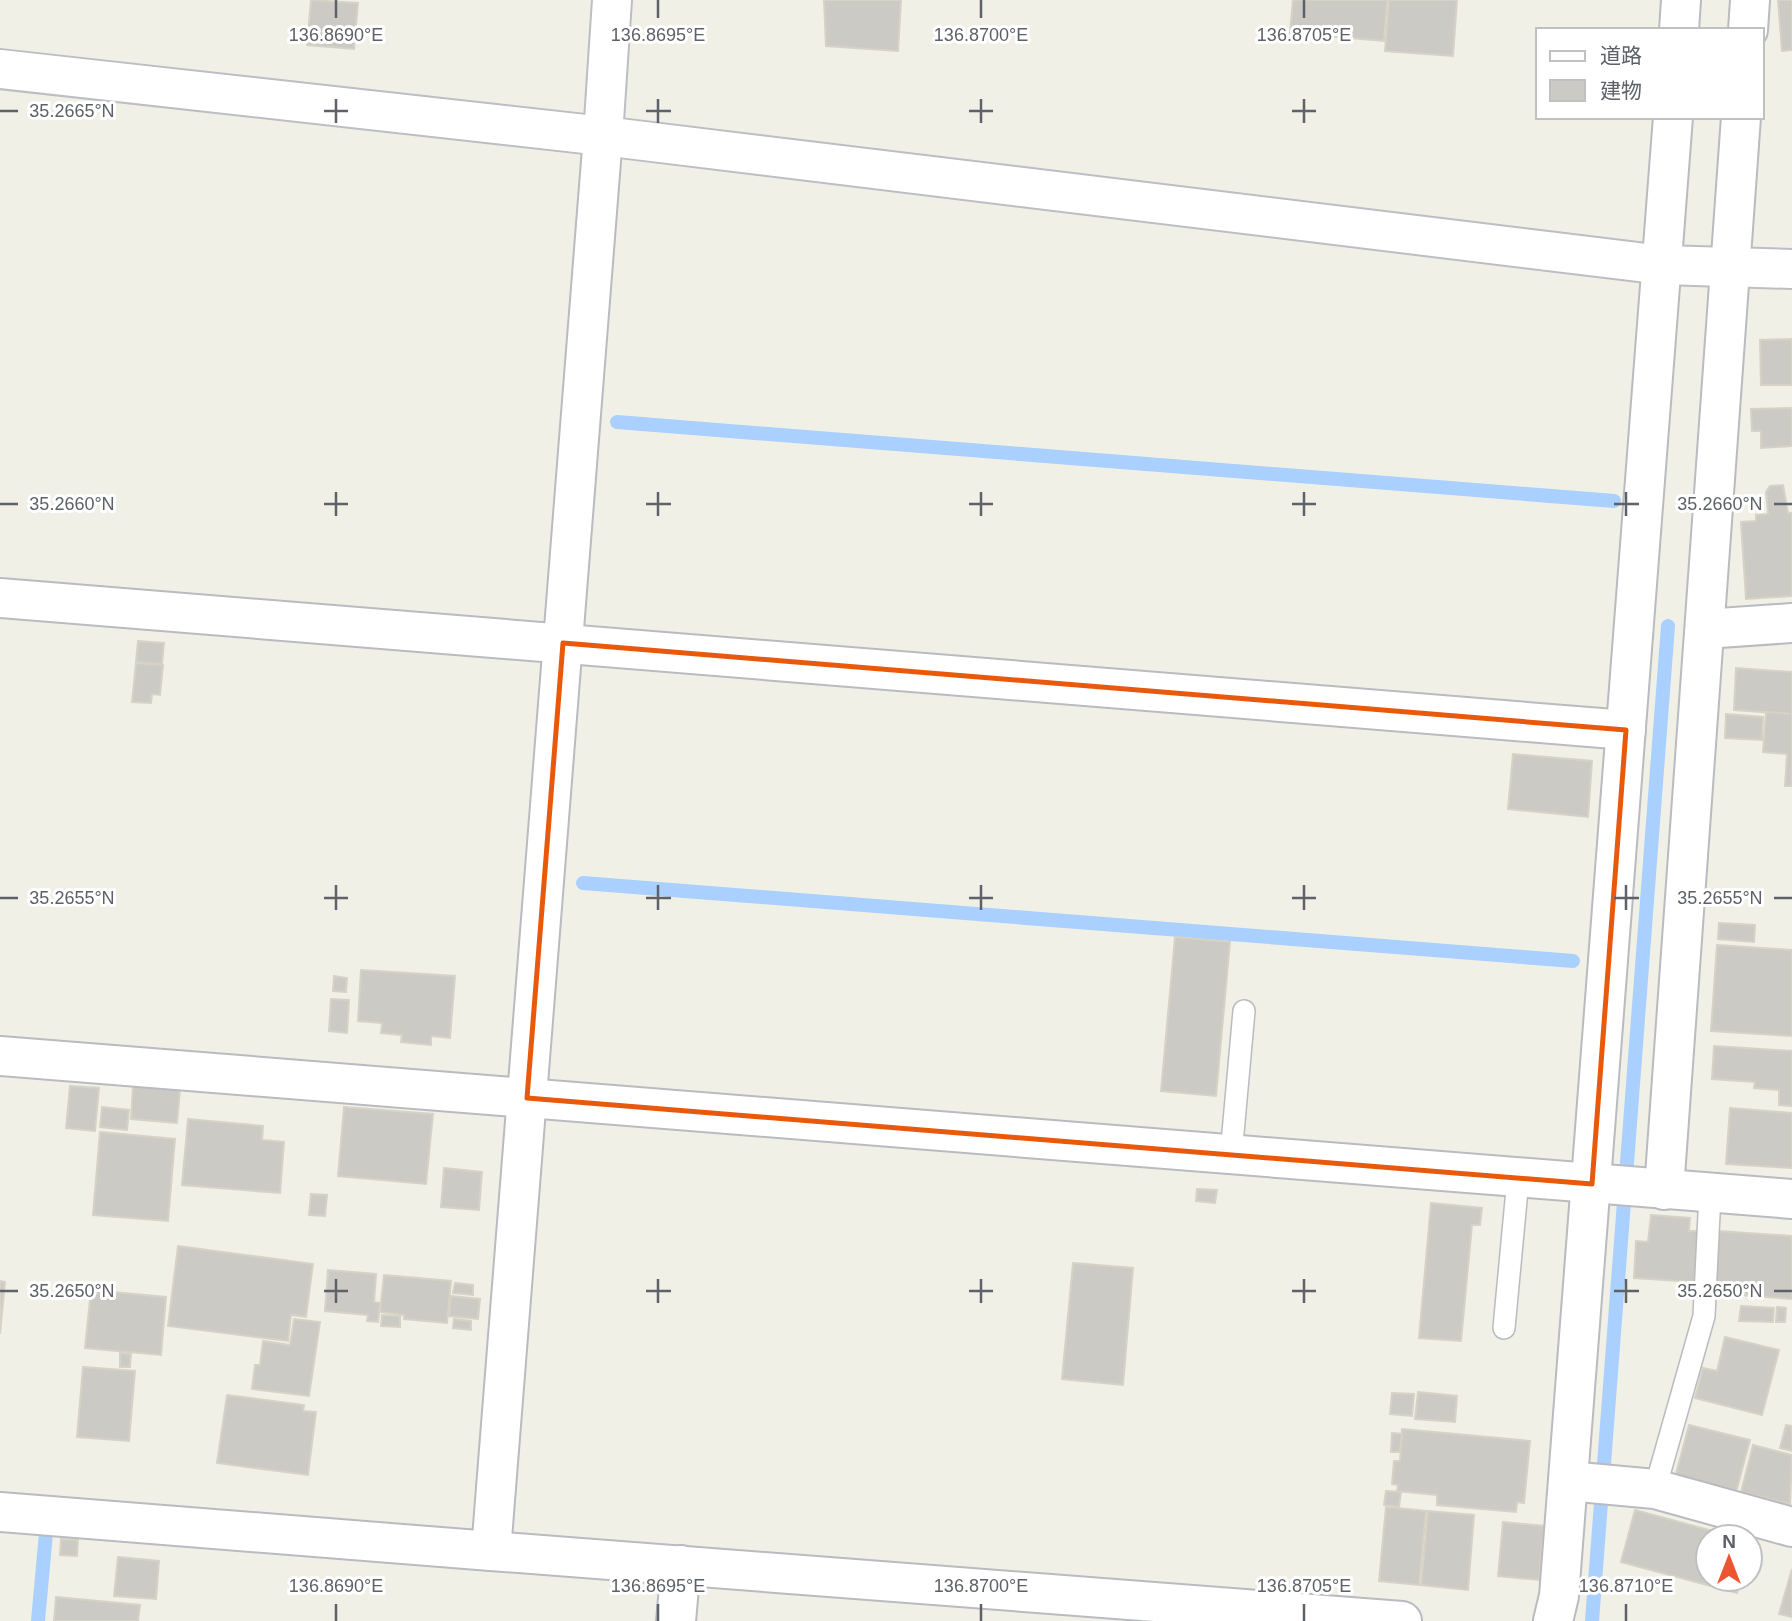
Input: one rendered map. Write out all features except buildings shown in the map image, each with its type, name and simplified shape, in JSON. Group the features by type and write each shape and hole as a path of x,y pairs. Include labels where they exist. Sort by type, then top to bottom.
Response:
{"street":[{"path":"491,1551 612,0"},
{"path":"1679,28 1681,0"},
{"path":"1748,28 1750,0"},
{"path":"0,69 603,136 1662,265 1792,269"},
{"path":"1628,1187 1626,730 1673,119"},
{"path":"1553,1621 1559,1596 1608,1485 1628,1187 1704,628 1741,119"},
{"path":"0,598 1626,730"},
{"path":"1704,628 1792,623"},
{"path":"0,1056 1792,1199"},
{"path":"1608,1485 1792,1527"},
{"path":"0,1512 1402,1621"},
{"path":"677,1621 681,1565"}],"lane":[{"path":"1231,1155 1244,1011"},
{"path":"1504,1328 1518,1178"},
{"path":"1608,1485 1704,1316 1710,1194"}],"highlighted area":[{"path":"563,643 1626,730 1592,1184 527,1098"}],"waterway":[{"path":"617,422 1614,501"},
{"path":"1592,1621 1668,626"},
{"path":"583,883 1573,961"},
{"path":"38,1621 46,1533"}]}
